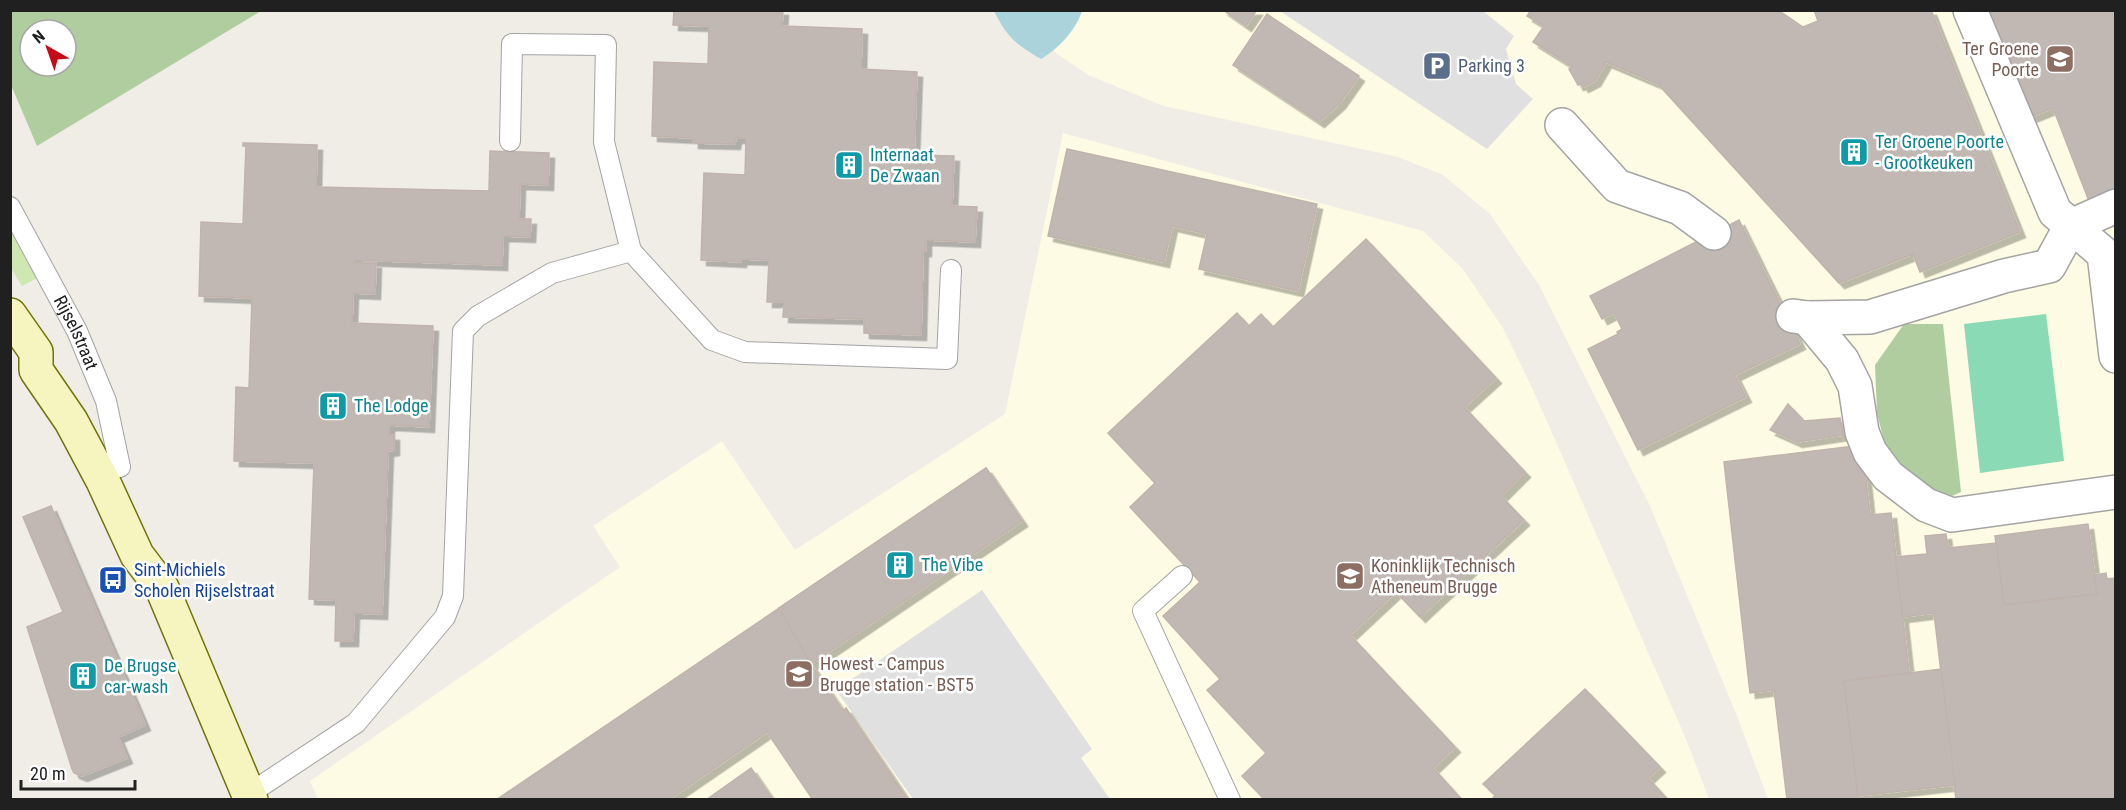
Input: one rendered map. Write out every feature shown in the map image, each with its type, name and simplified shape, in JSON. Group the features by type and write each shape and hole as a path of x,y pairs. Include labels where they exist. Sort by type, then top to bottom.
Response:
{"street":[{"path":"1970,10 2055,212 2104,254 2115,356"},
{"path":"1562,125 1617,186 1680,208 1714,233"},
{"path":"2115,206 2071,226 2049,266 2004,276 1870,316 1797,317 1842,360 1855,386 1862,432 1870,452 1888,476 1926,505 1952,515 2115,492"},
{"name":"Rijselstraat","path":"10,315 36,352 52,359 120,467 157,548 162,588"},
{"name":"Rijselstraat","path":"36,352 36,370 71,421 98,471 137,555 162,588 250,797"}],"lane":[{"path":"510,141 512,44 606,45 604,142 631,251 712,340 745,352 947,359 951,270"},
{"name":"Rijselstraat","path":"10,207 77,331 106,401 120,467"},
{"path":"250,797 356,723 445,617 453,596 463,331 477,316 552,273 631,251"},
{"path":"1182,576 1143,611 1230,800"}],"shaded area":[{"name":"Ter Groene Poorte","path":"995,11 2115,11 2115,799 1768,799 1737,716 1650,506 1539,285 1490,214 1443,175 1398,157 1164,106 1088,75"},
{"name":"Parking 3","path":"1280,11 1483,11 1514,36 1506,49 1516,84 1533,99 1487,149"},
{"name":"Koninklijk Technisch Atheneum Brugge","path":"1063,133 1423,231 1462,268 1503,328 1535,394 1686,739 1709,799 318,800 310,781 620,567 593,526 722,441 795,550 1005,414"},
{"path":"982,590 1092,749 1081,758 1110,799 913,799 836,690"}],"green space":[{"path":"11,10 261,11 37,146 11,85"},
{"path":"10,227 37,278 22,286 11,268"},
{"path":"2046,314 2064,461 1980,473 1964,324"},
{"path":"1904,324 1943,324 1961,492 1943,500 1917,486 1886,449 1877,413 1875,365"}],"water":[{"path":"994,11 1082,11 1066,38 1041,59 1013,39"}],"building":[{"name":"Internaat De Zwaan","path":"674,10 783,10 782,26 862,29 861,69 917,72 914,155 954,156 952,206 977,207 975,242 926,240 926,251 923,251 921,335 864,333 864,319 783,317 784,302 767,302 769,260 741,259 741,262 701,260 704,173 745,175 746,138 736,138 735,144 693,143 693,138 652,136 654,62 708,64 709,26 673,25"},
{"path":"1223,10 1257,10 1246,26"},
{"name":"Ter Groene Poorte - Grootkeuken","path":"1531,10 1778,10 1803,27 1818,21 1814,10 1931,10 2020,232 1920,272 1913,254 1839,283 1658,84 1606,62 1595,81 1583,87 1581,84 1578,85 1569,69 1572,67 1570,65 1533,42 1544,26 1527,16"},
{"name":"Ter Groene Poorte","path":"1984,10 2116,10 2116,191 2089,201 2053,108 2028,118"},
{"path":"1267,14 1359,76 1340,103 1319,122 1233,65"},
{"name":"The Lodge","path":"243,143 317,145 316,187 489,191 490,151 549,153 548,185 520,184 519,219 531,219 530,237 503,236 502,265 354,260 354,263 376,263 375,294 353,293 352,323 433,326 429,427 389,425 389,435 394,435 394,450 388,451 382,614 354,613 353,641 335,641 336,600 309,599 314,463 234,461 236,387 249,388 252,298 199,296 201,222 243,224 246,146 243,146"},
{"path":"1067,149 1317,204 1298,291 1199,269 1207,234 1172,226 1164,262 1048,236"},
{"path":"1739,220 1800,344 1735,375 1746,397 1638,450 1588,349 1618,334 1617,332 1622,329 1614,313 1602,319 1590,296"},
{"path":"1366,239 1496,378 1464,407 1525,472 1501,496 1524,520 1420,617 1396,592 1350,635 1455,747 1433,768 1462,800 1265,800 1242,776 1266,753 1207,690 1220,679 1163,616 1200,582 1130,507 1155,483 1108,433 1237,313 1249,326 1261,314 1273,327"},
{"path":"1788,404 1804,421 1840,418 1844,435 1797,442 1770,430"},
{"path":"1862,445 1870,515 1891,513 1909,673 1844,681 1858,800 1809,800 1809,798 1787,800 1774,690 1750,693 1724,462"},
{"path":"986,468 1022,521 811,664 843,711 846,708 908,800 813,800 767,732 668,800 496,800"},
{"name":"The Vibe","path":"986,468 1022,521 811,664 779,608"},
{"name":"De Brugse car-wash","path":"51,506 145,725 118,737 127,758 82,776 74,773 72,769 27,627 63,612 23,517"},
{"path":"2088,524 2097,594 2004,605 1995,536"},
{"path":"1946,534 1948,548 1996,543 2004,605 2097,594 2094,575 2106,573 2107,579 2116,578 2116,800 1956,800 1934,613 1903,617 1895,557 1927,554 1925,536"},
{"path":"1941,669 1955,785 1858,796 1844,681"},
{"path":"1585,689 1660,767 1648,778 1668,800 1492,800 1495,795 1483,784"},
{"path":"751,768 773,800 706,800"}],"place":[{"name":"Ter Groene Poorte","path":"2060,59"},
{"name":"Parking 3","path":"1437,66"},
{"name":"Ter Groene Poorte - Grootkeuken","path":"1854,152"},
{"name":"Internaat De Zwaan","path":"849,165"},
{"name":"The Lodge","path":"333,406"},
{"name":"The Vibe","path":"900,565"},
{"name":"Koninklijk Technisch Atheneum Brugge","path":"1350,576"},
{"name":"Sint-Michiels Scholen Rijselstraat","path":"113,580"},
{"name":"Howest - Campus Brugge station - BST5","path":"799,674"},
{"name":"De Brugse car-wash","path":"83,676"}]}
